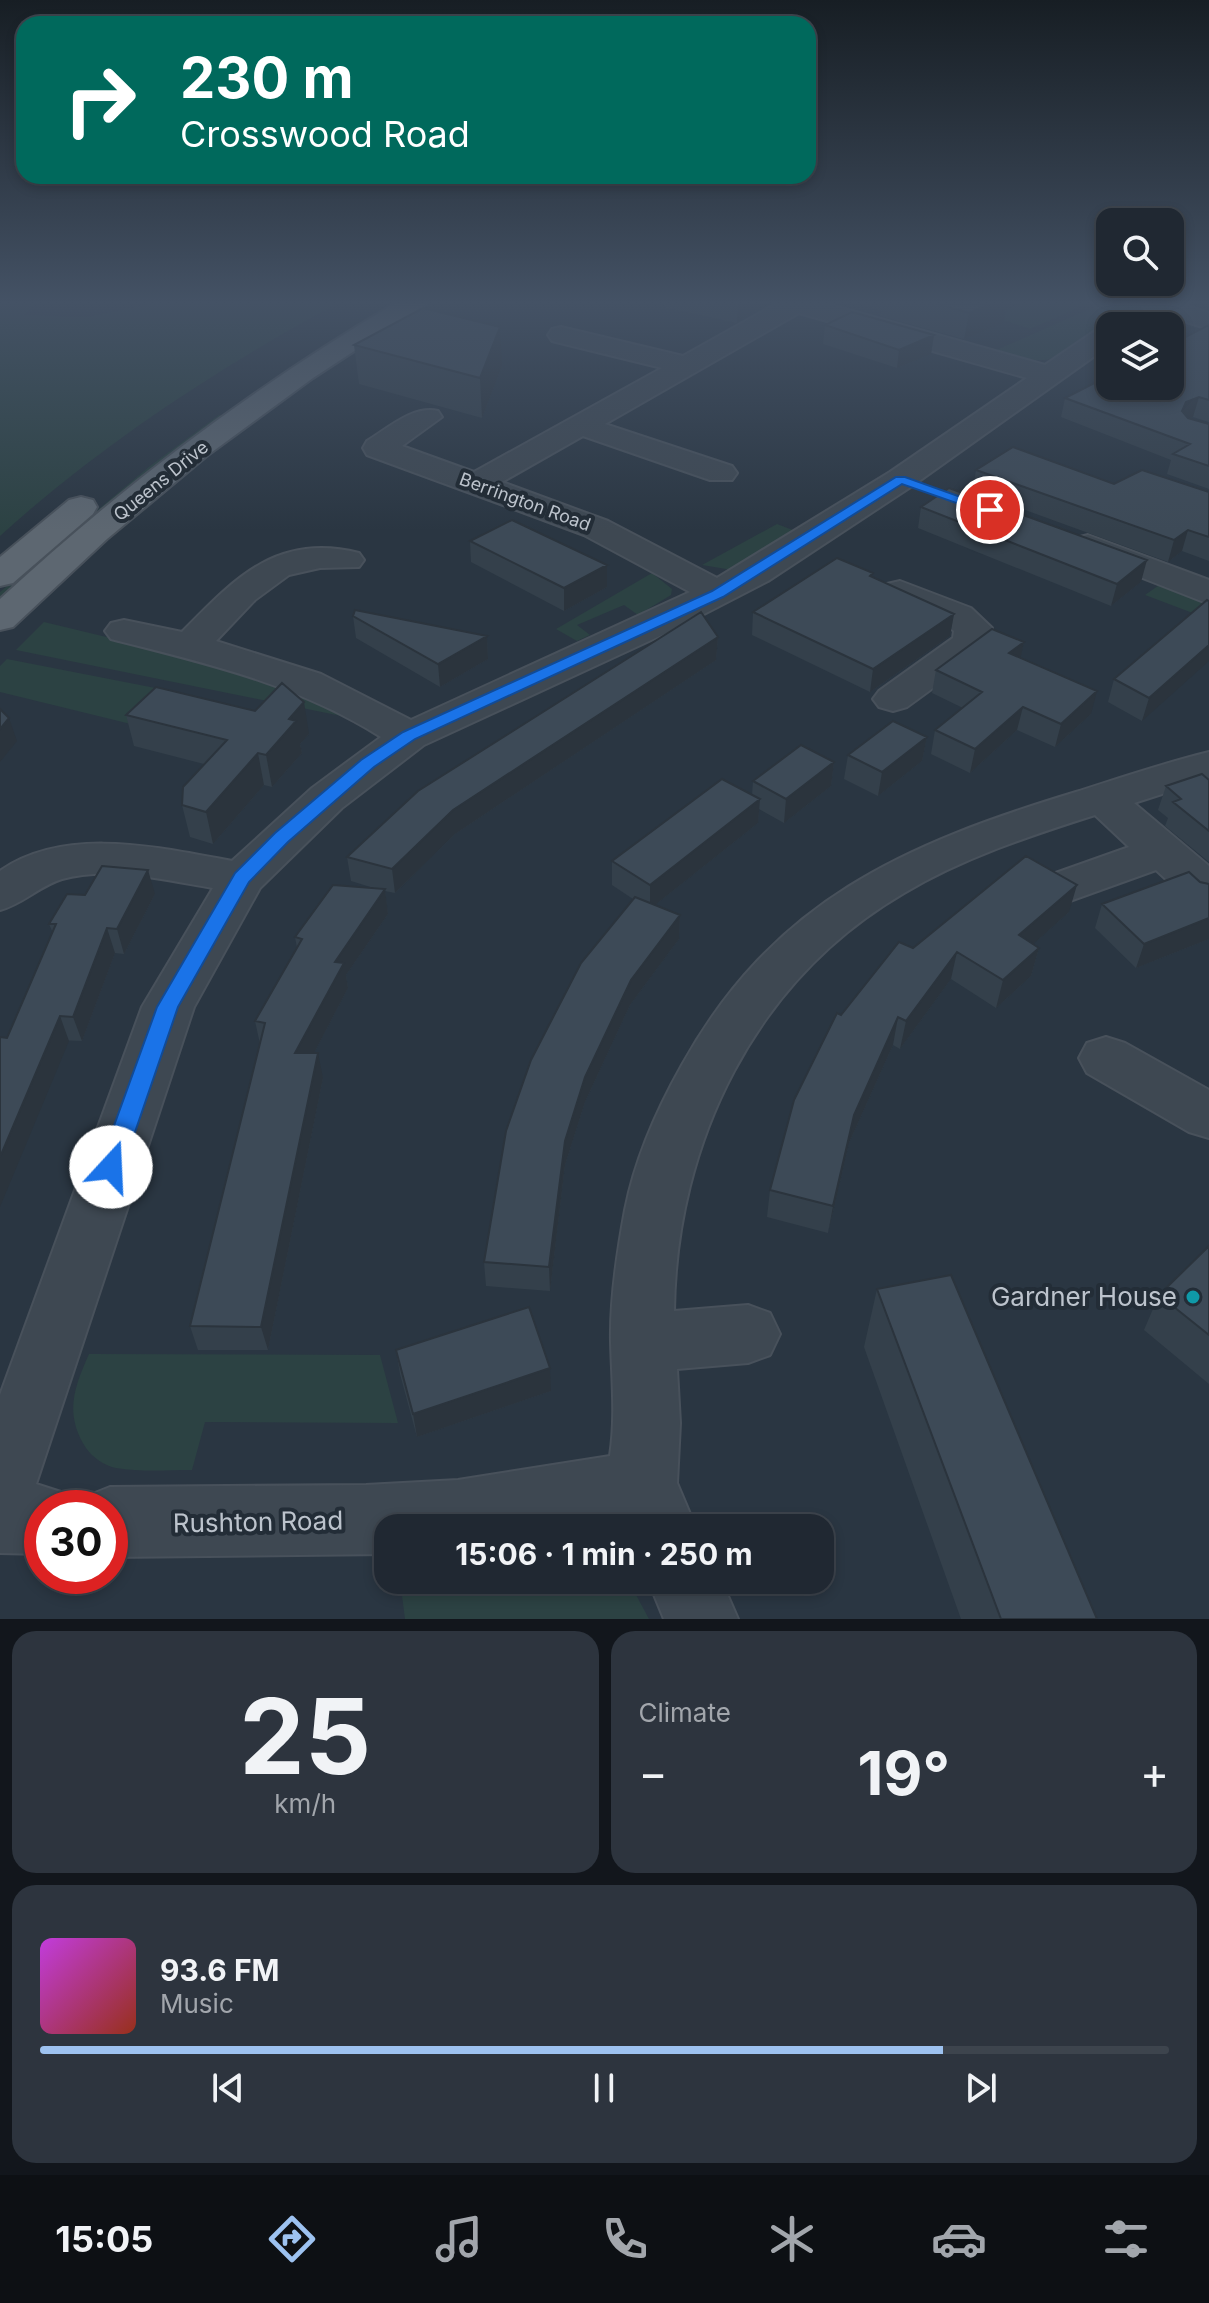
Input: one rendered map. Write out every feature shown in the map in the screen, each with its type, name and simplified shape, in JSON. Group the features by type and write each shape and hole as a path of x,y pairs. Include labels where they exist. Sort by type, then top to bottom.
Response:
{"main road":[{"name":"Queens Drive","path":"0,575 126,471 254,380"},
{"name":"Queens Drive","path":"0,619 77,549 205,445 295,380"}],"street":[{"path":"476,484 660,380"},
{"path":"0,1489 168,1007 242,878 327,798 409,736 718,594 901,479 1043,380"},
{"name":"Berrington Road","path":"427,417 378,448 596,528 637,547 718,594"},
{"path":"579,425 721,473"},
{"path":"901,479 945,495"},
{"path":"1063,536 1209,593"},
{"path":"795,547 958,616 973,628 972,642 893,699"},
{"path":"192,644 275,566 314,556 347,560"},
{"path":"124,631 192,644 314,683 370,710 409,736"},
{"path":"652,1506 642,1343 648,1256 671,1145 714,1053 764,983 816,932 902,875 963,847 1209,765"},
{"path":"1103,799 1209,892"},
{"path":"1067,886 1163,851"},
{"path":"0,894 30,875 76,861 152,863 242,878"},
{"path":"1106,1058 1209,1116"},
{"path":"642,1343 748,1334"},
{"name":"Rushton Road","path":"128,1522 366,1520 652,1506"},
{"path":"0,1518 24,1519"},
{"path":"690,1594 701,1619"}],"green space":[{"path":"0,380 208,380 78,470 0,536"},
{"path":"219,415 226,416 0,599 0,592 150,466"},
{"path":"777,524 803,534 732,570 702,565"},
{"path":"652,573 672,589 671,595 638,615 624,605 577,625 590,635 577,641 556,629"},
{"path":"1162,583 1209,605 1198,615 1145,595"},
{"path":"44,622 252,672 361,720 16,650"},
{"path":"7,659 181,693 143,727 0,692 0,666"},
{"path":"89,1354 380,1355 398,1423 205,1422 192,1470 116,1468 95,1458 79,1436 75,1424 76,1390"},
{"path":"402,1594 636,1594 649,1619 405,1619"}],"building":[{"path":"1184,380 1209,380 1209,400 1199,397 1186,402 1182,411 1188,418 1209,424 1209,466 1173,454 1190,444 1065,398 1096,382 1096,400 1184,400"},
{"path":"1013,447 1114,484 1142,470 1209,492 1209,537 1188,530 1174,540 976,470"},
{"path":"949,488 1147,560 1117,584 921,507"},
{"path":"512,520 607,565 564,588 470,541"},
{"path":"837,558 954,614 873,669 753,612"},
{"path":"1207,600 1209,645 1149,698 1114,679"},
{"path":"355,610 487,636 438,664 353,616"},
{"path":"701,612 718,637 453,810 392,869 347,857 418,791"},
{"path":"992,629 1024,642 1009,653 1097,691 1061,724 1023,707 975,749 935,730 982,692 936,670"},
{"path":"282,683 304,702 289,719 296,721 266,755 258,753 206,812 182,805 183,787 227,740 126,715 156,687 255,711"},
{"path":"0,709 9,718 0,729"},
{"path":"893,721 927,737 882,772 848,755"},
{"path":"801,745 834,762 786,799 753,781"},
{"path":"1202,774 1209,780 1209,831 1173,802 1181,799 1166,786"},
{"path":"722,779 760,799 650,885 612,861"},
{"path":"1026,856 1077,885 1019,935 1039,948 1003,980 957,952 906,1021 898,1017 854,1115 833,1206 770,1190 794,1100 837,1013 841,1015 899,942 913,948"},
{"path":"102,866 148,870 117,929 107,928 73,1017 60,1016 0,1157 0,1037 7,1038 56,924 49,924 67,894 85,895"},
{"path":"1189,872 1200,882 1209,884 1209,918 1144,944 1102,904"},
{"path":"333,885 385,889 335,962 344,963 295,1053 318,1053 261,1327 190,1326 265,1023 255,1021 302,939 295,937"},
{"path":"635,897 680,915 631,980 585,1077 565,1141 549,1267 484,1262 506,1131 531,1060 581,963"},
{"path":"1209,1246 1209,1335 1159,1295"},
{"path":"951,1275 1097,1619 1001,1619 877,1289"},
{"path":"529,1307 550,1368 413,1414 396,1350"}],"place":[{"name":"Gardner House","path":"1193,1297"}],"route":[{"path":"111,1167 168,1007 242,878 282,837 368,764 409,736 499,692 718,594 901,479 990,510"}]}
